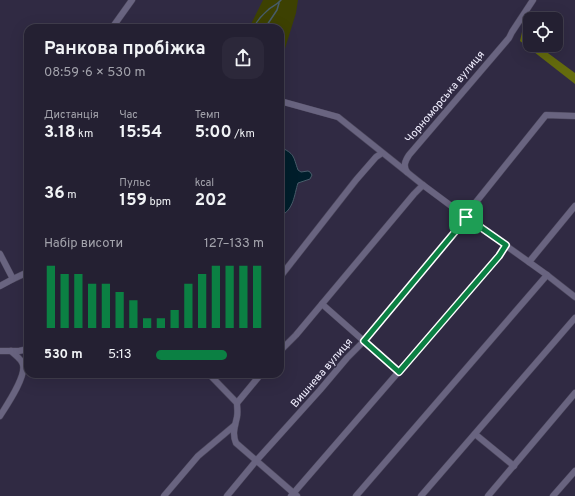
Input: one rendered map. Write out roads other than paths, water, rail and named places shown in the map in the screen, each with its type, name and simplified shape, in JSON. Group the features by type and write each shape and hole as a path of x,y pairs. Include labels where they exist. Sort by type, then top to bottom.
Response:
{"street":[{"path":"115,24 132,0"},
{"name":"Чорноморська вулиця","path":"407,172 405,164 409,155 509,38 533,0"},
{"path":"284,102 338,117 423,185 575,297"},
{"name":"Вишнева вулиця","path":"227,496 347,358 364,341 464,221 468,212 546,115 575,116"},
{"path":"284,272 356,180 376,157 382,153"},
{"path":"284,347 296,335 423,185"},
{"path":"529,262 575,206"},
{"path":"213,378 237,403 238,411 234,438 236,444 294,495 499,256 506,245"},
{"path":"0,254 13,279"},
{"path":"0,286 24,274"},
{"path":"356,496 547,275"},
{"path":"322,304 399,372"},
{"path":"421,496 575,318"},
{"path":"0,351 24,349"},
{"path":"0,416 24,371 20,358 11,351"},
{"path":"237,403 258,378"},
{"path":"488,496 575,393"},
{"path":"164,496 198,456 235,425"},
{"path":"475,434 514,466"},
{"path":"553,496 575,471"}],"water":[{"path":"284,150 293,156 298,170 301,172 308,171 312,175 310,179 298,183 291,206 285,213"}],"waterway":[{"path":"256,24 264,14 281,0"},
{"path":"268,24 277,10 279,3"}]}
